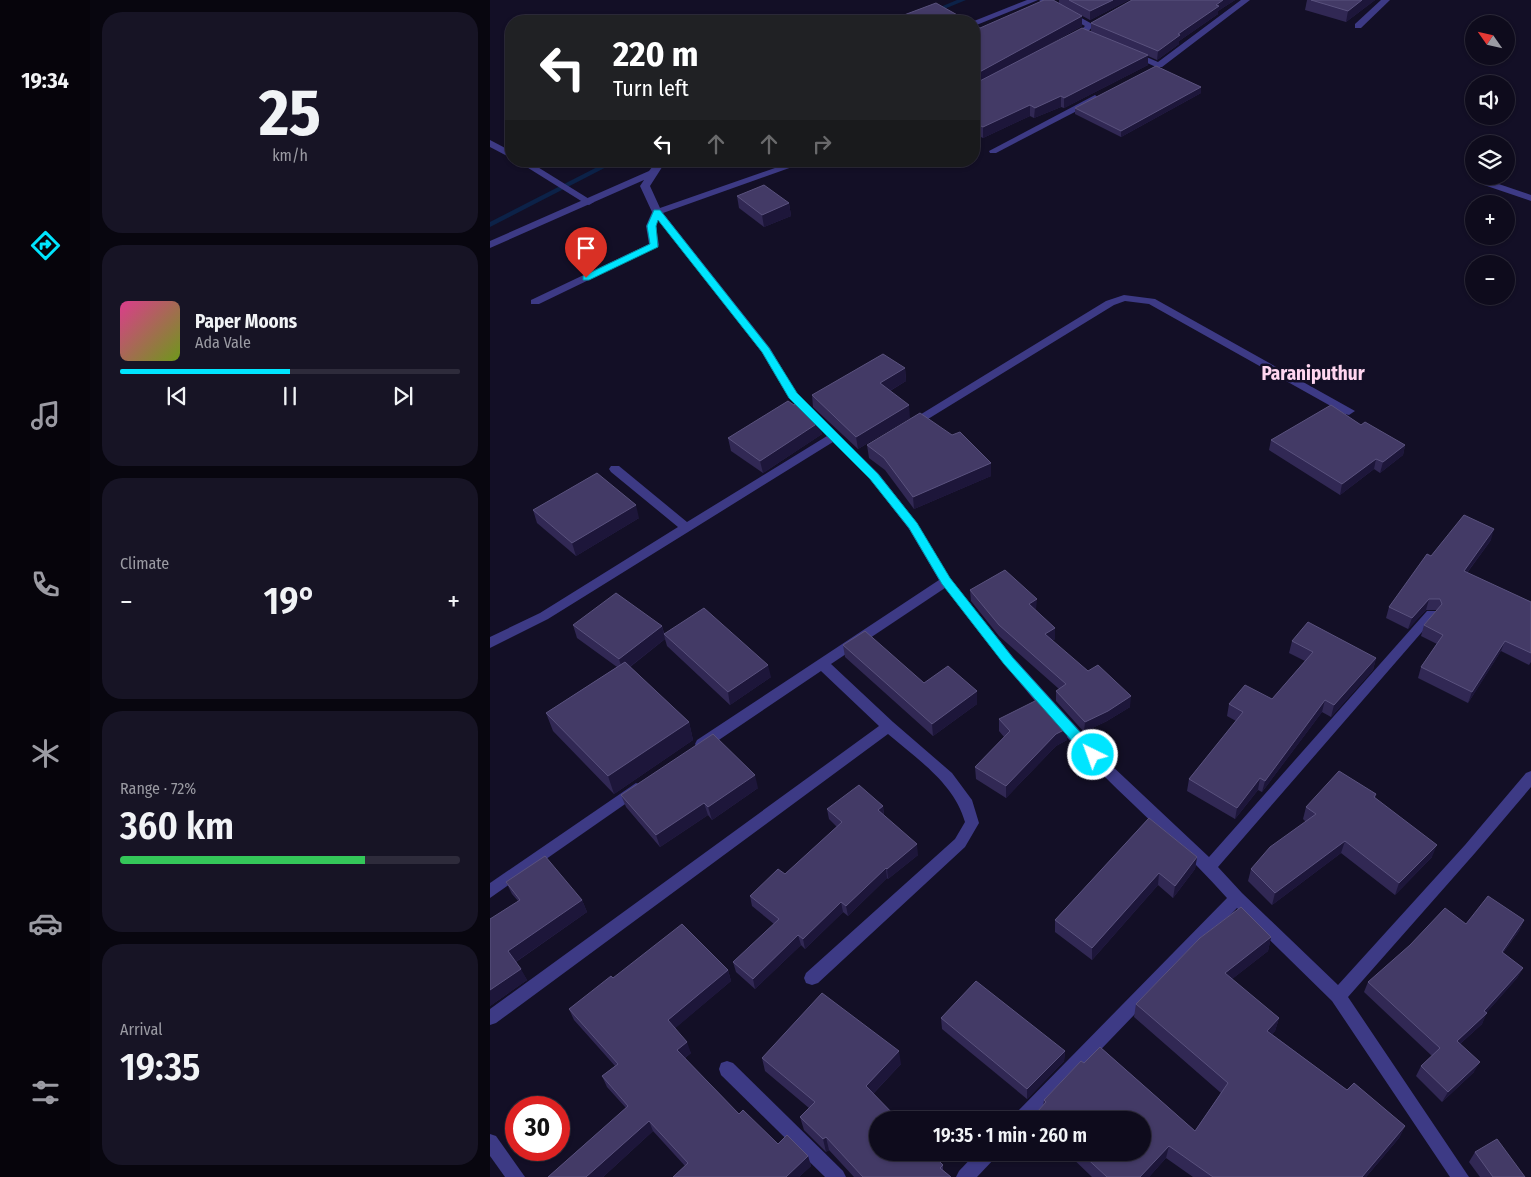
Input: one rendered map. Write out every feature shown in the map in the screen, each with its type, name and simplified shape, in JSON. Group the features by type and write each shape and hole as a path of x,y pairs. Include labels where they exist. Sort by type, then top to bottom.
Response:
{"street":[{"path":"980,22 1034,0"},
{"path":"1042,0 1094,23 1073,38"},
{"path":"1150,70 1246,0"},
{"path":"1358,26 1386,0"},
{"path":"1082,33 1090,37"},
{"path":"1125,51 1159,65"},
{"path":"992,150 1106,92"},
{"path":"490,143 505,152"},
{"path":"531,167 588,202"},
{"path":"657,167 645,186 657,212 766,350 793,396 833,436 860,456 913,526 946,581 1008,661 1105,768 1209,867 1237,898 1338,996 1460,1177"},
{"path":"535,302 654,246 651,226 657,212 788,167"},
{"path":"490,245 652,173"},
{"path":"1493,185 1531,198"},
{"path":"898,432 1110,303 1124,298 1151,301 1349,411"},
{"path":"490,643 544,616 833,436"},
{"path":"615,469 686,527"},
{"path":"691,752 946,581"},
{"path":"1209,867 1431,614"},
{"path":"812,978 960,843 972,823 968,804 947,777 888,726 822,664"},
{"path":"490,1018 888,726"},
{"path":"1338,996 1470,849 1531,777"},
{"path":"490,891 650,779"},
{"path":"1029,1111 1237,898"},
{"path":"727,1069 837,1177"},
{"path":"490,1142 516,1177"},
{"path":"965,1177 980,1161"}],"building":[{"path":"1044,0 1053,0 1082,16 980,72 980,28"},
{"path":"1069,0 1113,0 1090,11"},
{"path":"1132,0 1223,0 1216,5 1219,6 1178,34 1180,35 1158,51 1091,23"},
{"path":"1311,0 1362,0 1348,11"},
{"path":"936,3 957,15 904,15"},
{"path":"1082,28 1148,55 1064,98 1061,96 1035,108 1030,105 983,127 980,127 980,81"},
{"path":"1156,66 1201,87 1121,131 1075,108"},
{"path":"764,185 789,203 762,215 737,196"},
{"path":"883,354 905,368 880,383 909,405 856,437 812,395"},
{"path":"788,401 794,405 800,401 821,421 760,461 728,438"},
{"path":"1331,405 1361,425 1365,422 1405,445 1383,462 1376,459 1342,484 1271,440"},
{"path":"920,413 952,435 960,432 991,463 913,497 884,458 867,445"},
{"path":"597,473 636,505 572,543 533,510"},
{"path":"1464,515 1494,529 1464,571 1531,602 1531,653 1505,641 1472,692 1421,667 1443,635 1424,625 1442,604 1440,599 1429,599 1412,618 1389,607 1427,554 1431,556"},
{"path":"1005,570 1037,599 1029,604 1055,628 1045,634 1088,671 1098,665 1131,696 1108,711 1085,722 1056,691 1066,684 999,625 970,590"},
{"path":"616,593 662,626 619,659 573,625"},
{"path":"704,608 768,665 728,692 664,634"},
{"path":"1308,622 1376,658 1334,705 1325,700 1265,781 1260,778 1237,808 1189,779 1243,712 1229,704 1245,685 1272,699 1313,652 1292,641"},
{"path":"865,631 924,683 948,666 977,691 932,724 843,645"},
{"path":"625,662 689,722 608,776 546,713"},
{"path":"1041,698 1068,728 1056,734 1006,786 975,767 1010,731 999,719"},
{"path":"713,734 755,775 708,807 704,803 656,835 621,795"},
{"path":"1339,771 1376,794 1374,797 1437,845 1399,883 1345,841 1275,893 1251,869 1270,847 1316,814 1306,807"},
{"path":"859,785 883,806 878,810 917,844 886,868 846,906 841,902 803,939 798,935 753,979 733,962 779,919 750,896 778,869 785,874 842,822 827,809"},
{"path":"1149,818 1197,857 1175,886 1159,873 1092,948 1055,920"},
{"path":"545,856 582,900 508,951 521,969 490,990 490,919 520,900 506,882"},
{"path":"1488,896 1524,920 1502,952 1523,968 1484,1011 1487,1013 1457,1041 1480,1062 1448,1092 1421,1066 1440,1048 1368,982 1410,945 1445,908 1466,924"},
{"path":"1241,907 1271,937 1225,973 1279,1018 1267,1031 1347,1090 1354,1083 1405,1126 1362,1177 1213,1177 1169,1146 1140,1177 1107,1177 1090,1161 1151,1161 1151,1111 1038,1111 1046,1102 1044,1100 1081,1061 1084,1063 1100,1047 1195,1131 1228,1083 1136,1004 1200,938"},
{"path":"682,924 728,970 668,1020 687,1042 677,1050 739,1114 743,1110 778,1144 787,1135 808,1156 786,1177 673,1177 688,1163 649,1121 586,1177 548,1177 566,1161 570,1161 570,1157 628,1106 602,1076 618,1064 569,1009 611,976 613,978"},
{"path":"976,981 1065,1051 1027,1089 941,1018"},
{"path":"822,993 899,1051 866,1086 890,1111 869,1111 869,1161 939,1161 943,1165 940,1168 951,1177 863,1177 826,1137 823,1139 800,1117 815,1102 762,1058"},
{"path":"1497,1139 1525,1177 1493,1177 1475,1152"}],"waterway":[{"path":"925,15 963,0"},
{"path":"490,225 603,167"}],"district":[{"name":"Paraniputhur","path":"1313,373"}],"route":[{"path":"586,278 654,246 651,226 657,212 766,350 793,396 874,476 913,526 946,581 1008,661 1093,755"}]}
